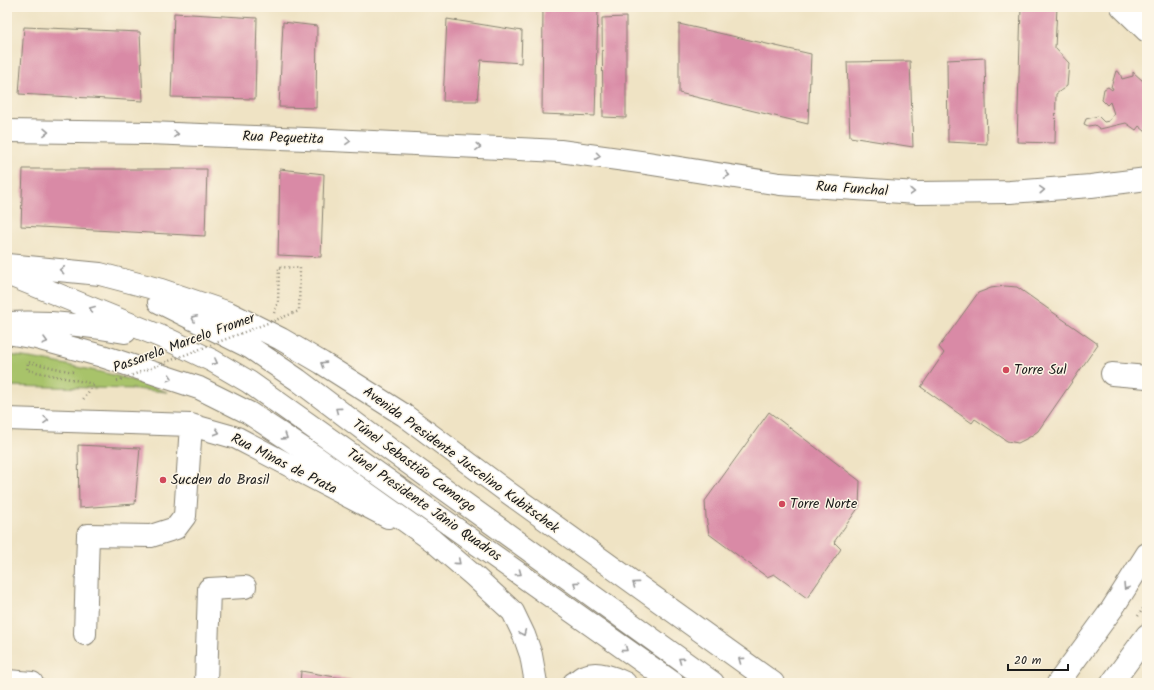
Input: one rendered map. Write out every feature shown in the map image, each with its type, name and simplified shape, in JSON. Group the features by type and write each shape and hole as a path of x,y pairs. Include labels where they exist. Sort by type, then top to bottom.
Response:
{"main road":[{"path":"1122,7 1147,31"},
{"name":"Rua Pequetita","path":"7,131 323,139 560,151"},
{"name":"Rua Funchal","path":"560,151 780,184 917,193 1010,192 1091,186 1147,179"},
{"name":"Avenida Presidente Juscelino Kubitschek","path":"7,265 100,274 161,290 229,313 281,338 404,415 506,492 773,683"},
{"name":"Túnel Presidente Jânio Quadros","path":"7,274 167,339 213,361 249,382 673,683"},
{"name":"Túnel Sebastião Camargo","path":"100,274 179,311 251,348 298,380 392,451 713,683"},
{"name":"Túnel Presidente Jânio Quadros","path":"7,323 24,322 113,329 167,339"},
{"path":"7,333 36,338 102,356 199,388 249,413 311,454 432,540 513,612 524,635 531,655 536,683"},
{"path":"1112,374 1147,377"},
{"name":"Rua Minas de Prata","path":"7,419 192,425 237,438 432,540"},
{"path":"85,634 88,535 151,536 176,528 185,516 192,425"},
{"path":"1058,683 1112,609 1147,554"},
{"path":"206,683 209,589 245,587"},
{"path":"1112,683 1147,635"},
{"path":"574,683 585,676 595,674 606,676 625,683"},
{"path":"7,681 32,683"}],"path":[{"name":"Passarela Marcelo Fromer","path":"117,381 299,312 300,268 279,267 278,302"},
{"path":"80,373 28,362 27,370 94,384"}],"green space":[{"path":"7,355 49,361 101,372 167,392 133,389 7,386"}],"building":[{"path":"543,7 598,7 595,116 542,114"},
{"path":"1021,7 1057,7 1055,48 1069,63 1067,86 1056,94 1055,143 1017,142"},
{"path":"174,13 257,18 255,99 171,97"},
{"path":"626,17 626,118 603,117 602,18"},
{"path":"447,19 522,31 521,63 481,60 477,101 443,101"},
{"path":"283,22 317,26 316,108 279,107"},
{"path":"679,24 811,54 808,124 679,93"},
{"path":"24,27 140,32 143,101 19,94"},
{"path":"985,58 987,144 948,142 947,60"},
{"path":"910,61 913,147 850,137 847,62"},
{"path":"1116,71 1119,72 1122,79 1133,76 1133,72 1143,81 1147,77 1146,132 1139,126 1136,130 1126,123 1100,129 1095,125 1088,126 1084,124 1086,119 1098,116 1104,122 1109,121 1114,114 1110,102 1107,105 1102,100 1104,89 1108,87 1112,90 1113,88 1111,87"},
{"path":"23,169 207,169 205,236 21,226"},
{"path":"280,169 324,174 321,257 278,255"},
{"name":"Torre Sul","path":"1005,286 1017,287 1098,344 1038,431 1018,443 1007,441 975,419 972,423 921,387 944,353 939,347 978,293 991,288"},
{"name":"Torre Norte","path":"769,412 860,481 859,507 834,542 841,549 807,598 774,574 767,577 709,534 705,501"},
{"path":"78,445 140,448 135,504 79,508"},
{"path":"301,671 358,681 358,683 300,683"}],"place":[{"name":"Torre Sul","path":"1006,370"},
{"name":"Sucden do Brasil","path":"163,480"},
{"name":"Torre Norte","path":"782,504"}]}
